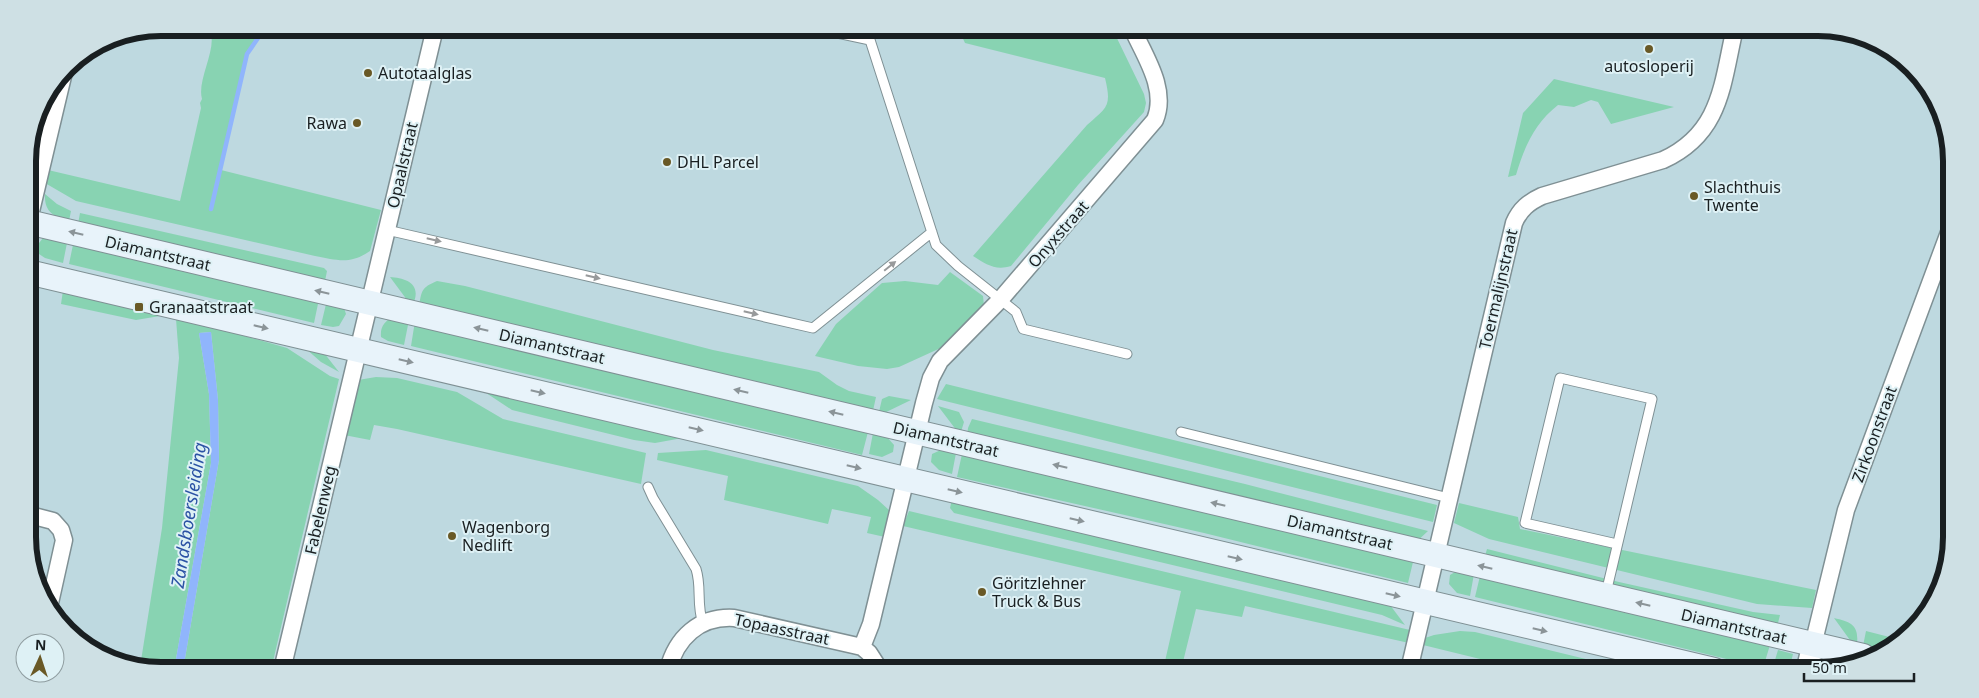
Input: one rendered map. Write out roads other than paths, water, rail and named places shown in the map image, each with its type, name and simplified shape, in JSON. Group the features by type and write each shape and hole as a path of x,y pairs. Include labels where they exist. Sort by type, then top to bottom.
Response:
{"main road":[{"name":"Diamantstraat","path":"37,225 1858,655"},
{"path":"37,274 1676,661"}],"street":[{"name":"Opaalstraat","path":"358,350 433,36"},
{"name":"Onyxstraat","path":"907,480 931,378 940,361 1000,300 1155,120 1159,103 1158,90 1135,36"},
{"name":"Toermalijnstraat","path":"1411,661 1514,223 1518,215 1527,204 1542,196 1663,160 1675,155 1691,144 1703,131 1714,113 1733,36"},
{"path":"37,186 60,88"},
{"name":"Zirkoonstraat","path":"1813,645 1846,510 1943,249"},
{"name":"Fabelenweg","path":"284,662 358,350"},
{"path":"875,662 862,647 872,624 907,480"},
{"path":"36,517 53,521 61,530 64,540 52,597"},
{"name":"Topaasstraat","path":"671,662 676,648 691,631 721,617 734,618 862,647"},
{"path":"1809,661 1813,645"}],"lane":[{"path":"851,36 870,40 936,245 958,266 1016,312 1023,329 1127,354"},
{"path":"387,230 813,328 932,232"},
{"path":"1606,596 1652,399 1560,378 1525,523 1617,544"},
{"path":"1180,432 1449,498"},
{"path":"648,487 696,569 698,576 699,612 703,624"}],"water":[{"path":"211,332 218,400 219,460 184,662 175,662 211,463 209,394 199,333"}],"waterway":[{"name":"Zandsboersleiding","path":"211,209 247,54 259,36"}],"place":[{"name":"autosloperij","path":"1649,49"},
{"name":"Autotaalglas","path":"368,73"},
{"name":"Rawa","path":"357,123"},
{"name":"DHL Parcel","path":"667,162"},
{"name":"Slachthuis Twente","path":"1694,196"},
{"name":"Granaatstraat","path":"139,307"},
{"name":"Wagenborg Nedlift","path":"452,536"},
{"name":"Göritzlehner Truck & Bus","path":"982,592"}]}
